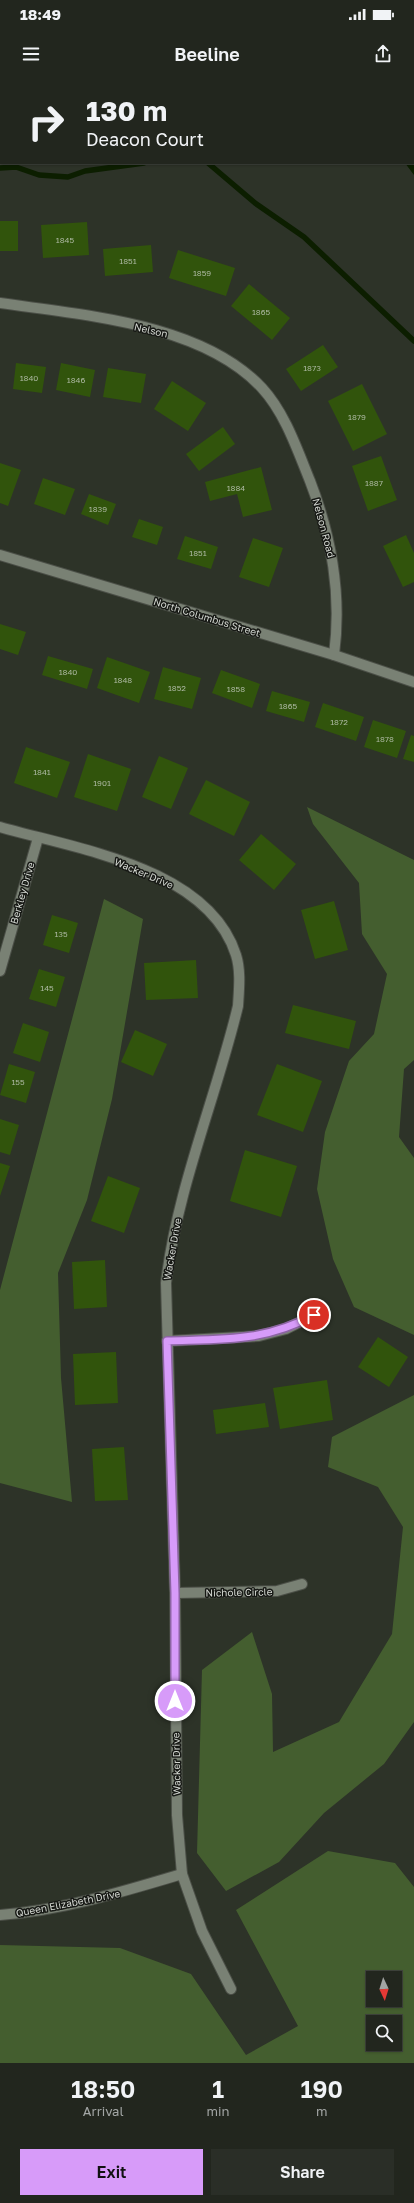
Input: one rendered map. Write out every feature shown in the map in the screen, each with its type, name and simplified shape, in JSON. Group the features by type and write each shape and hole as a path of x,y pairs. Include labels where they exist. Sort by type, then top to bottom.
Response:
{"street":[{"name":"Nelson","path":"0,303 95,317 173,335 197,344 216,353 242,370 262,388 278,409"},
{"name":"Nelson Road","path":"278,409 300,456 319,505 333,555 338,606 334,655"},
{"name":"North Columbus Street","path":"0,555 334,655 414,682"},
{"name":"Wacker Drive","path":"0,827 95,853 168,880 190,894 209,911 226,932 236,955 240,980 238,1006 180,1205 169,1256 166,1283 175,1593 177,1815 182,1874 202,1931 231,1990"},
{"name":"Berkley Drive","path":"0,970 38,838"},
{"path":"167,1341 259,1336 286,1329 322,1311"},
{"name":"Nichole Circle","path":"175,1593 277,1591 302,1584"},
{"name":"Queen Elizabeth Drive","path":"0,1915 23,1913 102,1898 182,1874"}],"shaded area":[{"path":"406,164 414,164 414,175"},
{"path":"307,807 414,860 414,1060 404,1069 399,1137 414,1158 414,1335 354,1307 333,1259 317,1189 325,1132 349,1061 374,1034 387,974 362,934 359,883 313,824"},
{"path":"104,899 143,919 112,1099 87,1200 58,1273 61,1378 72,1502 0,1483 0,1290"},
{"path":"414,1395 414,1722 384,1764 324,1813 279,1862 226,1891 197,1853 202,1670 252,1632 272,1694 273,1752 339,1722 392,1634 403,1527 378,1487 328,1467 332,1437"},
{"path":"328,1851 395,1863 414,1887 414,2063 0,2063 0,1945 120,1948 191,1974 246,2055 298,2026 236,1910"}],"building":[{"path":"0,221 18,221 18,251 0,251"},
{"path":"87,222 89,255 43,258 41,225"},
{"path":"151,245 153,272 105,276 103,249"},
{"path":"178,250 235,268 226,296 169,278"},
{"path":"249,284 290,318 272,340 231,306"},
{"path":"323,345 338,367 301,391 286,369"},
{"path":"16,363 46,367 42,393 13,389"},
{"path":"61,363 95,370 90,397 56,390"},
{"path":"108,368 146,374 141,403 103,397"},
{"path":"172,381 206,403 188,431 154,409"},
{"path":"362,384 387,434 353,451 328,401"},
{"path":"223,427 235,444 199,471 186,454"},
{"path":"381,456 397,500 368,511 352,466"},
{"path":"0,463 21,470 8,506 0,503"},
{"path":"261,467 272,510 243,517 237,494 210,501 205,482"},
{"path":"43,478 75,489 65,515 34,504"},
{"path":"89,494 116,504 108,525 81,514"},
{"path":"139,519 163,527 157,545 132,537"},
{"path":"406,535 414,553 414,582 403,587 383,546"},
{"path":"185,536 218,547 211,569 177,559"},
{"path":"253,538 283,548 269,587 239,577"},
{"path":"0,624 26,632 18,655 0,649"},
{"path":"48,656 93,669 87,689 42,675"},
{"path":"107,657 150,672 139,703 97,688"},
{"path":"163,667 201,678 192,709 154,699"},
{"path":"221,670 260,684 252,708 212,693"},
{"path":"272,691 310,702 304,722 266,711"},
{"path":"323,703 364,717 356,741 315,727"},
{"path":"373,720 406,731 397,758 364,747"},
{"path":"411,735 414,736 414,762 403,759"},
{"path":"26,747 70,762 57,798 14,783"},
{"path":"88,754 131,769 117,811 74,797"},
{"path":"159,756 188,768 171,809 142,797"},
{"path":"206,780 250,802 234,836 189,814"},
{"path":"261,834 296,864 274,890 239,860"},
{"path":"334,901 348,950 315,959 301,910"},
{"path":"52,915 78,923 69,953 43,945"},
{"path":"196,960 198,998 146,1000 144,963"},
{"path":"39,969 65,977 56,1007 29,999"},
{"path":"293,1005 356,1021 349,1049 285,1033"},
{"path":"23,1023 49,1032 40,1062 13,1053"},
{"path":"135,1030 167,1044 153,1076 121,1062"},
{"path":"9,1064 35,1072 26,1103 0,1095"},
{"path":"277,1064 322,1081 303,1132 257,1115"},
{"path":"0,1119 19,1125 10,1155 0,1152"},
{"path":"245,1150 297,1166 281,1217 230,1201"},
{"path":"0,1163 10,1166 0,1196"},
{"path":"108,1176 140,1188 124,1233 91,1221"},
{"path":"105,1260 107,1307 74,1309 72,1262"},
{"path":"378,1337 408,1357 389,1387 358,1367"},
{"path":"116,1352 118,1403 75,1405 73,1354"},
{"path":"327,1380 333,1420 280,1429 273,1388"},
{"path":"265,1403 269,1427 216,1434 213,1410"},
{"path":"124,1447 128,1500 95,1501 92,1449"}],"waterway":[{"path":"0,168 16,167 39,175 68,177 85,171 137,164"},
{"path":"209,164 255,203 304,237 414,341"}],"route":[{"path":"175,1701 175,1593 167,1341 233,1339 259,1336 286,1329 314,1315"}]}
